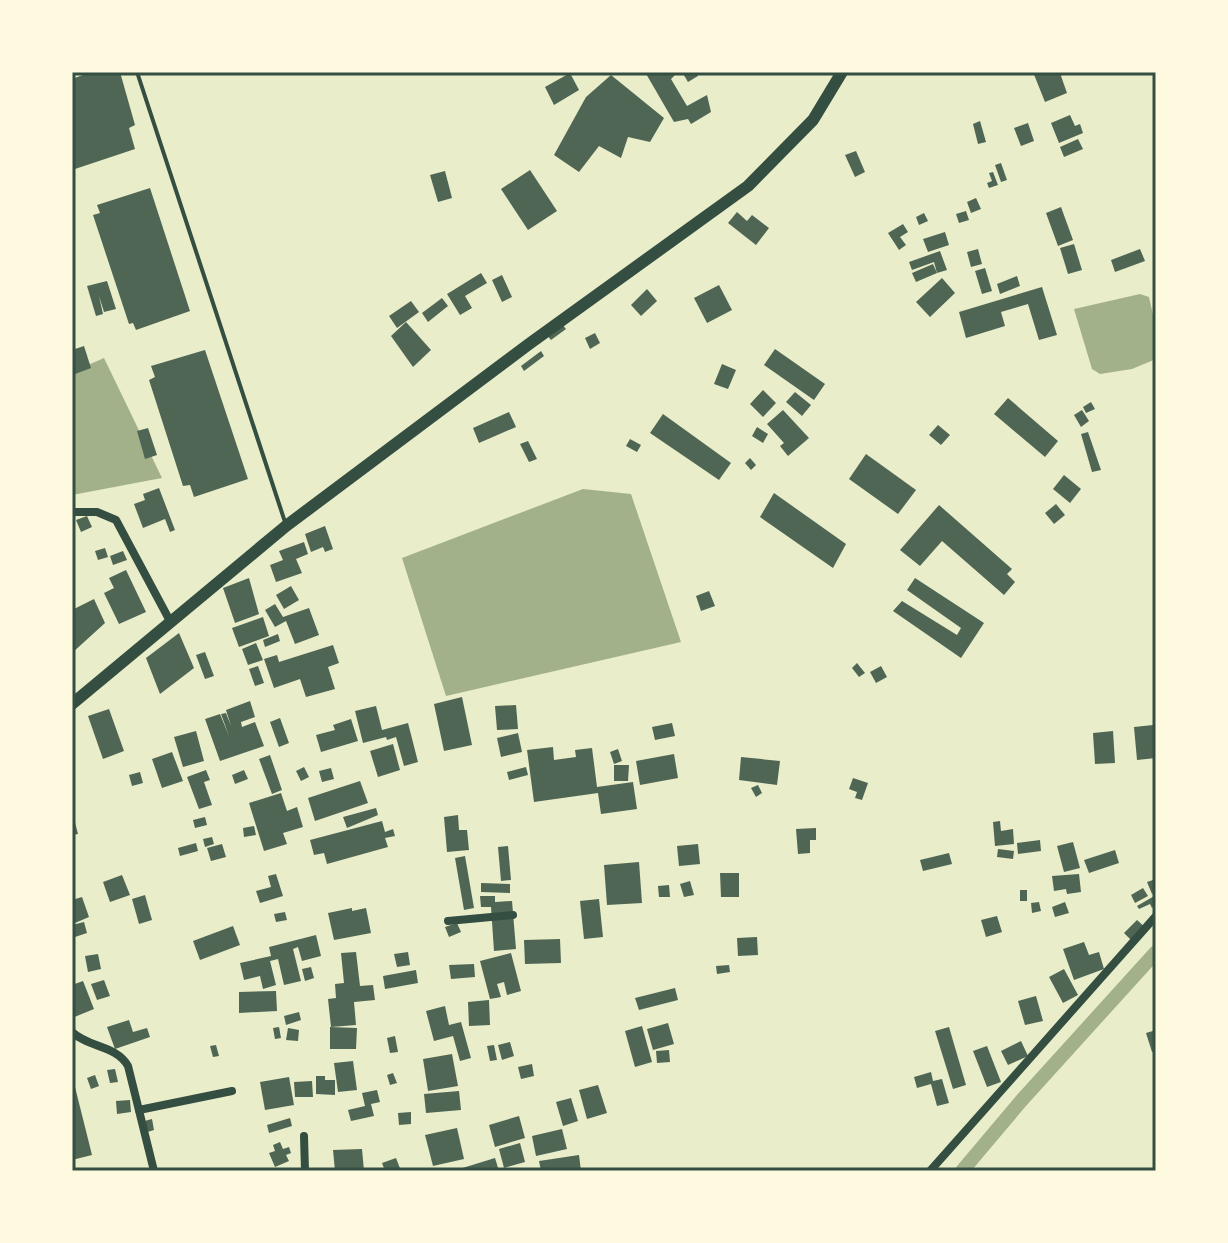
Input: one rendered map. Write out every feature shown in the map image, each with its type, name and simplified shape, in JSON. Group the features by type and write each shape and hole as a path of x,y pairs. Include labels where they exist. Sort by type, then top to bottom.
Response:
{"highway":[{"path":"72,704 286,526 529,344 748,186 813,120 842,72"}],"street":[{"path":"72,512 97,512 116,520 170,621"},
{"path":"448,921 513,915"},
{"path":"930,1171 1156,916"},
{"path":"72,1032 79,1039 118,1053 124,1059 154,1171"},
{"path":"139,1110 232,1091"},
{"path":"304,1136 305,1171"}],"lane":[{"path":"137,72 286,526"}],"shaded area":[{"path":"1140,294 1149,297 1156,328 1156,359 1132,369 1100,374 1092,369 1074,309"},
{"path":"104,358 162,478 72,495 72,372"},
{"path":"583,489 631,494 681,642 446,696 402,558"}],"building":[{"path":"91,72 120,72 135,125 129,128 135,149 72,170 72,79"},
{"path":"645,72 678,72 671,79 687,106 707,95 711,112 691,124 688,119 674,122"},
{"path":"682,72 696,72 698,76 688,82"},
{"path":"1033,72 1063,72 1061,76 1067,93 1045,102"},
{"path":"570,73 579,90 554,105 545,87"},
{"path":"611,75 664,118 650,142 628,137 621,158 599,146 579,172 554,155 586,97"},
{"path":"1070,115 1075,126 1080,124 1083,133 1059,143 1051,123"},
{"path":"980,121 986,142 978,144 973,124"},
{"path":"1028,123 1034,141 1021,146 1014,128"},
{"path":"1078,139 1083,149 1064,157 1060,147"},
{"path":"856,151 865,172 855,177 845,155"},
{"path":"1001,163 1007,180 1001,182 995,165"},
{"path":"530,170 557,211 528,230 501,189"},
{"path":"445,171 452,198 438,202 430,175"},
{"path":"993,172 998,185 989,188 987,183 992,181 989,173"},
{"path":"150,188 190,311 136,330 133,323 129,324 93,215 100,213 97,205"},
{"path":"976,198 981,209 971,213 967,202"},
{"path":"1061,207 1073,240 1058,246 1046,213"},
{"path":"966,211 969,220 959,223 956,214"},
{"path":"737,212 747,221 752,215 769,228 756,245 728,223"},
{"path":"924,213 928,221 919,225 916,217"},
{"path":"903,224 908,232 900,237 906,245 899,250 888,233"},
{"path":"945,232 949,245 928,252 923,239"},
{"path":"1074,244 1082,270 1068,274 1060,248"},
{"path":"978,249 982,264 971,267 967,252"},
{"path":"1140,249 1145,261 1115,272 1111,260"},
{"path":"940,251 947,270 937,273 934,262 912,270 909,262"},
{"path":"933,264 937,273 916,282 912,273"},
{"path":"985,268 992,291 982,294 975,271"},
{"path":"481,273 487,283 465,296 472,308 460,315 447,294"},
{"path":"502,275 512,297 502,302 492,280"},
{"path":"1017,276 1020,286 1000,294 997,284"},
{"path":"942,278 955,293 930,317 916,302"},
{"path":"107,281 116,309 104,312 99,296 103,314 96,316 87,286"},
{"path":"719,285 732,310 707,323 694,298"},
{"path":"1042,287 1057,335 1039,340 1028,304 1001,312 1005,326 966,338 959,312"},
{"path":"647,289 657,301 641,316 631,305"},
{"path":"442,298 448,306 428,322 422,313"},
{"path":"411,301 419,312 397,328 389,316"},
{"path":"406,322 431,350 413,367 391,336"},
{"path":"562,324 566,329 551,340 547,335"},
{"path":"595,333 600,343 590,349 585,338"},
{"path":"84,346 91,368 75,374 72,350"},
{"path":"775,349 825,384 814,400 764,365"},
{"path":"205,350 248,479 194,497 190,485 183,486 149,380 155,377 151,366"},
{"path":"541,351 544,356 524,371 521,366"},
{"path":"722,364 736,370 728,389 714,384"},
{"path":"763,390 776,403 763,417 750,404"},
{"path":"795,392 811,405 802,416 786,402"},
{"path":"1008,398 1058,441 1045,457 994,414"},
{"path":"1091,402 1095,409 1086,413 1083,407"},
{"path":"783,410 809,438 788,456 780,446 784,443 767,424"},
{"path":"1082,410 1089,421 1081,427 1074,415"},
{"path":"509,412 516,427 479,443 473,428"},
{"path":"663,414 731,463 719,480 650,433"},
{"path":"938,425 950,435 941,445 929,435"},
{"path":"757,427 768,434 763,443 752,436"},
{"path":"148,428 157,455 145,459 137,431"},
{"path":"1088,432 1101,470 1092,472 1081,434"},
{"path":"630,439 641,445 637,452 626,446"},
{"path":"528,441 537,459 529,462 520,444"},
{"path":"866,454 916,490 898,514 849,479"},
{"path":"750,458 756,465 751,470 745,463"},
{"path":"1064,475 1081,489 1070,503 1053,489"},
{"path":"159,488 175,530 170,532 165,519 143,528 134,504 145,500 143,494"},
{"path":"774,493 846,544 833,568 760,517"},
{"path":"1056,504 1065,515 1054,524 1045,513"},
{"path":"939,505 1012,569 1007,574 1015,582 1004,595 942,541 920,566 900,550"},
{"path":"87,516 92,527 81,532 76,520"},
{"path":"325,526 333,549 325,552 323,547 311,552 305,534"},
{"path":"304,542 308,554 296,559 302,573 276,582 270,565 283,560 279,551"},
{"path":"105,548 108,557 98,560 95,551"},
{"path":"123,551 127,560 113,565 110,556"},
{"path":"126,570 146,612 119,624 104,593 114,588 109,578"},
{"path":"249,578 259,614 235,623 223,588"},
{"path":"915,578 984,623 961,658 893,611 902,601 957,635 961,628 907,590"},
{"path":"291,586 299,600 284,609 276,595"},
{"path":"709,591 715,606 701,611 696,596"},
{"path":"94,599 105,623 72,653 72,610"},
{"path":"275,604 283,617 309,608 319,635 295,644 286,621 275,627 265,610"},
{"path":"263,617 269,636 239,647 232,628"},
{"path":"179,633 194,668 160,694 146,658"},
{"path":"278,634 280,641 265,647 263,640"},
{"path":"256,643 263,660 248,665 242,649"},
{"path":"333,645 339,663 328,667 335,689 306,697 300,679 274,688 264,659 277,655 279,662"},
{"path":"205,652 214,676 205,679 196,655"},
{"path":"857,663 865,673 859,677 852,668"},
{"path":"258,666 264,683 255,686 249,669"},
{"path":"881,666 887,677 876,683 870,672"},
{"path":"462,697 472,745 444,751 434,704"},
{"path":"250,701 255,717 241,722 242,727 255,722 264,746 220,761 205,719 220,714 229,736 221,714 226,713 231,726 226,710"},
{"path":"516,705 518,729 497,730 495,706"},
{"path":"376,706 382,730 408,723 418,762 404,766 396,737 363,743 355,711"},
{"path":"109,709 124,751 103,759 88,716"},
{"path":"280,718 289,743 279,747 270,722"},
{"path":"351,719 358,741 321,752 316,735 335,730 333,725"},
{"path":"672,723 675,736 655,740 652,727"},
{"path":"1153,725 1156,758 1137,760 1134,727"},
{"path":"196,731 204,761 183,767 174,737"},
{"path":"1113,731 1115,763 1095,764 1093,733"},
{"path":"518,733 522,752 501,757 497,738"},
{"path":"393,744 400,770 378,777 370,751"},
{"path":"553,747 554,760 576,757 575,750 592,748 597,787 633,782 637,809 601,814 598,793 534,802 527,750"},
{"path":"618,749 622,761 614,764 610,752"},
{"path":"172,752 183,781 162,788 152,759"},
{"path":"674,754 678,778 640,785 636,761"},
{"path":"270,755 282,790 272,794 259,759"},
{"path":"741,757 780,761 777,785 739,780"},
{"path":"614,765 629,765 628,781 614,781"},
{"path":"304,767 309,777 301,781 296,771"},
{"path":"526,767 528,775 509,780 507,772"},
{"path":"331,768 334,779 322,782 319,771"},
{"path":"206,770 210,780 204,782 212,805 199,809 187,777"},
{"path":"244,770 248,779 235,784 232,775"},
{"path":"140,772 143,783 132,786 129,775"},
{"path":"853,778 868,783 862,800 855,798 857,792 849,789"},
{"path":"360,781 368,803 315,821 308,798"},
{"path":"758,785 762,793 756,797 751,788"},
{"path":"281,793 287,811 297,807 303,827 283,833 287,844 264,851 249,803"},
{"path":"376,808 378,815 347,828 343,817"},
{"path":"458,815 459,830 467,830 469,850 447,852 444,817"},
{"path":"72,816 78,834 72,835"},
{"path":"205,817 207,825 195,828 193,820"},
{"path":"382,821 385,832 393,829 395,836 385,838 388,847 327,864 324,853 314,855 310,840"},
{"path":"1000,821 1001,831 1013,829 1014,844 995,846 993,822"},
{"path":"254,826 256,835 244,837 243,828"},
{"path":"816,828 816,840 810,840 810,853 798,854 796,829"},
{"path":"212,837 214,844 205,847 203,839"},
{"path":"1040,840 1041,851 1018,854 1017,843"},
{"path":"1073,842 1080,868 1064,872 1057,846"},
{"path":"196,843 198,851 180,856 178,848"},
{"path":"222,844 226,857 211,861 207,848"},
{"path":"698,844 700,864 679,866 677,846"},
{"path":"508,846 511,880 501,881 498,847"},
{"path":"998,849 1014,851 1013,859 997,857"},
{"path":"1115,850 1119,863 1089,873 1084,860"},
{"path":"949,853 952,864 923,871 920,860"},
{"path":"465,856 474,908 464,910 455,858"},
{"path":"639,862 642,903 607,905 604,865"},
{"path":"720,873 739,873 739,897 721,897"},
{"path":"276,874 283,896 260,903 256,891 271,887 268,876"},
{"path":"1079,874 1081,892 1067,894 1066,889 1054,891 1052,876"},
{"path":"122,875 130,895 110,902 103,882"},
{"path":"1156,879 1156,892 1152,894 1147,882"},
{"path":"690,881 694,895 684,897 680,884"},
{"path":"481,883 510,884 510,893 481,892"},
{"path":"669,885 670,897 659,897 658,886"},
{"path":"1143,888 1148,896 1135,903 1131,895"},
{"path":"1020,890 1027,890 1027,901 1020,901"},
{"path":"145,895 152,920 139,924 132,899"},
{"path":"1156,895 1156,905 1139,909 1137,906"},
{"path":"480,896 495,896 495,902 512,901 516,949 494,951 491,907 481,907"},
{"path":"82,897 89,917 75,923 72,900"},
{"path":"599,899 603,937 584,939 580,901"},
{"path":"1039,902 1041,911 1032,913 1031,903"},
{"path":"1065,902 1069,913 1055,917 1052,907"},
{"path":"352,908 352,911 366,908 371,933 334,940 328,913"},
{"path":"285,912 287,920 276,922 274,914"},
{"path":"997,916 1002,932 986,937 981,920"},
{"path":"1137,920 1147,929 1133,942 1124,933"},
{"path":"84,922 87,933 72,938 72,925"},
{"path":"457,923 461,932 449,937 445,927"},
{"path":"233,926 240,945 200,960 193,941"},
{"path":"316,935 321,956 302,961 298,947 293,949 301,981 284,985 278,959 270,961 276,985 263,989 260,976 244,980 240,963 271,956 269,947"},
{"path":"757,937 758,955 738,956 737,938"},
{"path":"560,939 561,963 525,964 524,940"},
{"path":"1084,942 1089,955 1099,952 1104,969 1074,980 1063,949"},
{"path":"356,952 360,986 373,985 375,1000 354,1002 356,1025 331,1027 328,999 336,998 335,984 344,983 341,953"},
{"path":"408,952 410,965 397,967 394,954"},
{"path":"511,953 521,991 507,995 504,982 497,984 501,997 490,999 480,961"},
{"path":"98,954 101,969 88,972 85,956"},
{"path":"474,964 475,977 451,979 449,965"},
{"path":"729,965 730,972 717,974 716,966"},
{"path":"311,967 314,978 305,981 302,969"},
{"path":"1064,969 1078,995 1063,1003 1049,977"},
{"path":"416,970 418,983 385,989 383,976"},
{"path":"104,980 110,996 97,1000 91,984"},
{"path":"83,981 94,1009 72,1018 72,985"},
{"path":"675,988 678,1000 639,1010 635,998"},
{"path":"276,991 277,1011 239,1013 239,992"},
{"path":"1036,996 1043,1021 1025,1025 1018,1001"},
{"path":"489,1000 490,1025 469,1026 468,1002"},
{"path":"445,1006 449,1025 461,1022 471,1058 460,1061 453,1036 434,1041 426,1011"},
{"path":"299,1012 301,1020 286,1025 284,1016"},
{"path":"129,1020 133,1032 147,1028 150,1037 115,1049 107,1027"},
{"path":"668,1023 674,1044 653,1050 647,1029"},
{"path":"642,1026 652,1062 635,1067 625,1031"},
{"path":"279,1027 281,1038 275,1039 273,1028"},
{"path":"330,1027 357,1028 356,1049 330,1049"},
{"path":"949,1027 966,1085 953,1089 935,1031"},
{"path":"288,1028 299,1030 298,1041 286,1040"},
{"path":"1156,1030 1156,1051 1152,1052 1146,1033"},
{"path":"395,1036 398,1052 390,1053 387,1038"},
{"path":"1021,1041 1028,1056 1008,1065 1001,1051"},
{"path":"510,1042 514,1056 502,1060 498,1045"},
{"path":"216,1045 219,1056 213,1057 210,1046"},
{"path":"494,1045 497,1060 490,1061 487,1046"},
{"path":"987,1046 1001,1082 987,1087 973,1051"},
{"path":"669,1050 670,1062 657,1063 656,1051"},
{"path":"452,1054 458,1086 428,1091 423,1059"},
{"path":"353,1061 357,1090 338,1092 334,1063"},
{"path":"532,1064 534,1076 521,1079 518,1067"},
{"path":"115,1069 118,1082 110,1083 107,1070"},
{"path":"931,1072 933,1081 942,1079 949,1103 937,1106 931,1084 917,1088 914,1077"},
{"path":"393,1073 397,1083 390,1085 387,1075"},
{"path":"72,1075 92,1155 72,1160"},
{"path":"95,1075 99,1086 91,1089 87,1078"},
{"path":"316,1076 335,1080 335,1095 316,1094"},
{"path":"289,1077 294,1105 265,1110 260,1082"},
{"path":"312,1081 313,1097 295,1097 294,1082"},
{"path":"598,1085 607,1113 587,1119 579,1090"},
{"path":"377,1090 380,1102 371,1104 374,1116 351,1121 348,1110 365,1106 362,1093"},
{"path":"459,1091 461,1110 426,1113 424,1094"},
{"path":"571,1098 578,1121 563,1126 556,1102"},
{"path":"130,1100 131,1112 117,1114 116,1101"},
{"path":"411,1112 411,1124 399,1125 398,1113"},
{"path":"519,1116 525,1138 495,1147 489,1125"},
{"path":"290,1118 292,1126 269,1133 267,1125"},
{"path":"152,1119 154,1130 144,1133 141,1122"},
{"path":"457,1128 464,1159 433,1166 425,1135"},
{"path":"562,1129 567,1149 536,1156 532,1136"},
{"path":"280,1142 283,1149 289,1147 291,1153 286,1155 289,1161 275,1167 269,1153 275,1151 273,1145"},
{"path":"520,1143 525,1162 504,1168 499,1149"},
{"path":"362,1149 364,1171 335,1171 333,1150"},
{"path":"579,1155 581,1171 541,1171 539,1161"},
{"path":"396,1158 401,1171 385,1171 382,1163"},
{"path":"495,1158 499,1171 456,1171 456,1170"}],"waterway":[{"path":"962,1171 1156,952"}]}
